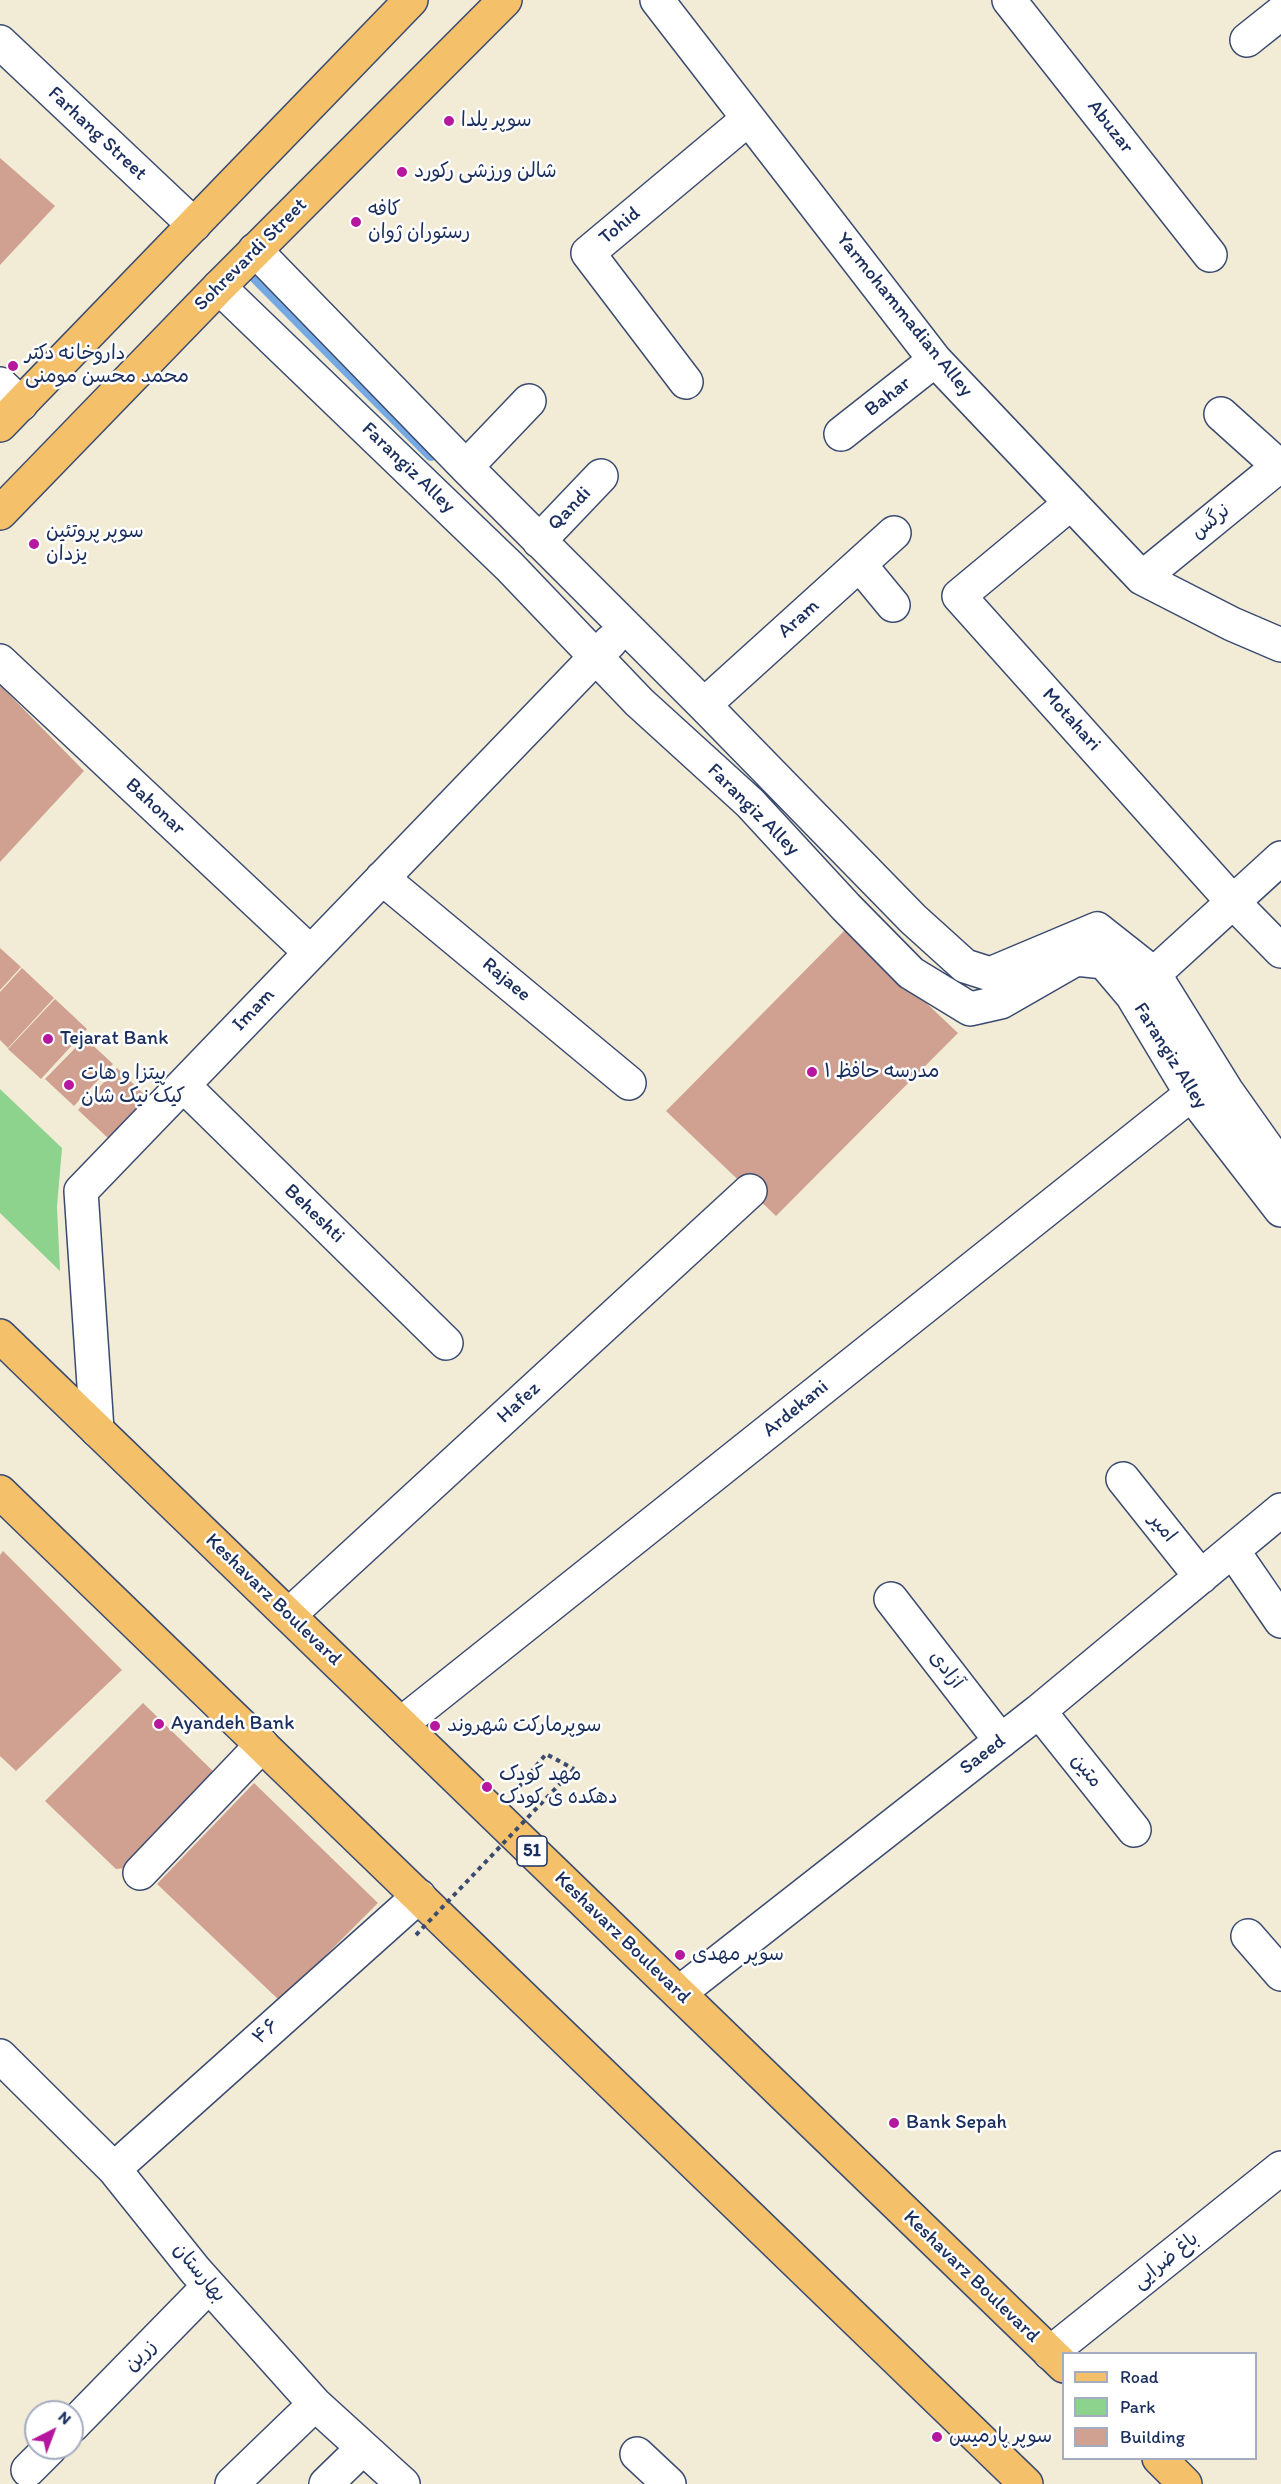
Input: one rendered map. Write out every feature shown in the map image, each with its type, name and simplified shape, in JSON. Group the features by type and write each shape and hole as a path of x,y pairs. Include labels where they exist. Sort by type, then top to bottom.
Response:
{"main road":[{"path":"7,404 194,225 411,0"},
{"name":"Sohrevardi Street","path":"0,513 259,256 505,0"},
{"name":"Keshavarz Boulevard","path":"0,1336 1057,2360"},
{"path":"4,1502 262,1745 1026,2484"},
{"path":"1161,2460 1185,2484"}],"street":[{"name":"Yarmohammadian Alley","path":"657,0 935,360 1142,579 1232,624 1281,645"},
{"name":"Abuzar","path":"1009,0 1210,255"},
{"path":"1247,40 1281,13"},
{"name":"Farhang Street","path":"0,42 194,225"},
{"name":"Tohid","path":"686,382 588,253 748,119"},
{"path":"259,256 913,919 965,966 990,974 1097,929 1154,974 1207,1082 1281,1168"},
{"name":"Farangiz Alley","path":"225,290 510,567 639,702 750,803 846,908 911,973 970,1009 1000,1002 1076,959 1104,962 1207,1082 1281,1210"},
{"name":"Bahar","path":"841,434 935,360"},
{"path":"466,467 529,401"},
{"name":"نرگس","path":"1142,579 1280,467 1221,414"},
{"name":"Qandi","path":"538,541 601,476"},
{"name":"Motahari","path":"1071,503 959,596 1232,900 1281,951"},
{"name":"Aram","path":"704,705 894,533"},
{"path":"860,565 893,605"},
{"name":"Imam","path":"97,1430 81,1191 624,628"},
{"name":"Bahonar","path":"0,661 310,952"},
{"path":"1154,974 1232,900 1281,858"},
{"name":"Rajaee","path":"382,878 630,1083"},
{"name":"Ardekani","path":"401,1724 1207,1082"},
{"name":"Beheshti","path":"183,1085 446,1343"},
{"name":"Hafez","path":"289,1615 750,1191"},
{"name":"امیر","path":"1123,1479 1201,1577"},
{"name":"Saeed","path":"679,1993 1001,1741 1281,1510"},
{"path":"1233,1551 1281,1622"},
{"name":"آزادی","path":"891,1599 1001,1741"},
{"name":"متین","path":"1038,1711 1134,1830"},
{"path":"140,1874 262,1745"},
{"name":"۴۶","path":"114,2169 419,1896"},
{"path":"1248,1936 1281,1974"},
{"name":"بهارستان","path":"0,2056 114,2169 209,2286 315,2404 403,2484"},
{"name":"باغ ضرایی","path":"1066,2352 1281,2168"},
{"name":"زرین","path":"84,2414 209,2286"},
{"path":"232,2484 315,2404"},
{"path":"326,2484 363,2448"},
{"path":"637,2454 669,2484"}],"path":[{"path":"416,1935 574,1769 546,1754"}],"green space":[{"path":"0,1089 62,1148 57,1207 60,1271 0,1213"}],"building":[{"path":"0,158 55,206 0,265"},
{"path":"0,685 84,771 0,862"},
{"name":"مدرسه حافظ ۱","path":"847,928 958,1033 776,1216 666,1111"},
{"path":"0,948 21,967 0,990"},
{"path":"22,968 54,998 8,1048 0,1040 0,992"},
{"name":"Tejarat Bank","path":"55,999 87,1029 41,1079 8,1049"},
{"path":"85,1038 113,1064 74,1106 45,1079"},
{"path":"117,1068 149,1099 110,1140 78,1110"},
{"path":"3,1551 122,1670 16,1771 0,1756 0,1555"},
{"path":"143,1703 218,1776 126,1868 116,1869 45,1801"},
{"path":"254,1783 378,1903 280,2001 157,1884"}],"waterway":[{"path":"248,270 431,455"}],"place":[{"name":"سوپر یلدا","path":"449,121"},
{"name":"شالن ورزشی رکورد","path":"402,172"},
{"name":"کافه رستوران ژوان","path":"356,222"},
{"name":"داروخانه دکتر محمد محسن مومنی","path":"13,366"},
{"name":"سوپر پروتئین یزدان","path":"34,544"},
{"name":"Tejarat Bank","path":"48,1039"},
{"name":"مدرسه حافظ ۱","path":"812,1072"},
{"name":"پیتزا و هات کیک نیک شان","path":"69,1085"},
{"name":"Ayandeh Bank","path":"159,1724"},
{"name":"سوپرمارکت شهروند","path":"435,1726"},
{"name":"مهد کودک دهکده ی کودک","path":"487,1787"},
{"name":"سوپر مهدی","path":"680,1955"},
{"name":"Bank Sepah","path":"894,2123"},
{"name":"سوپر پارمیس","path":"937,2437"}]}
